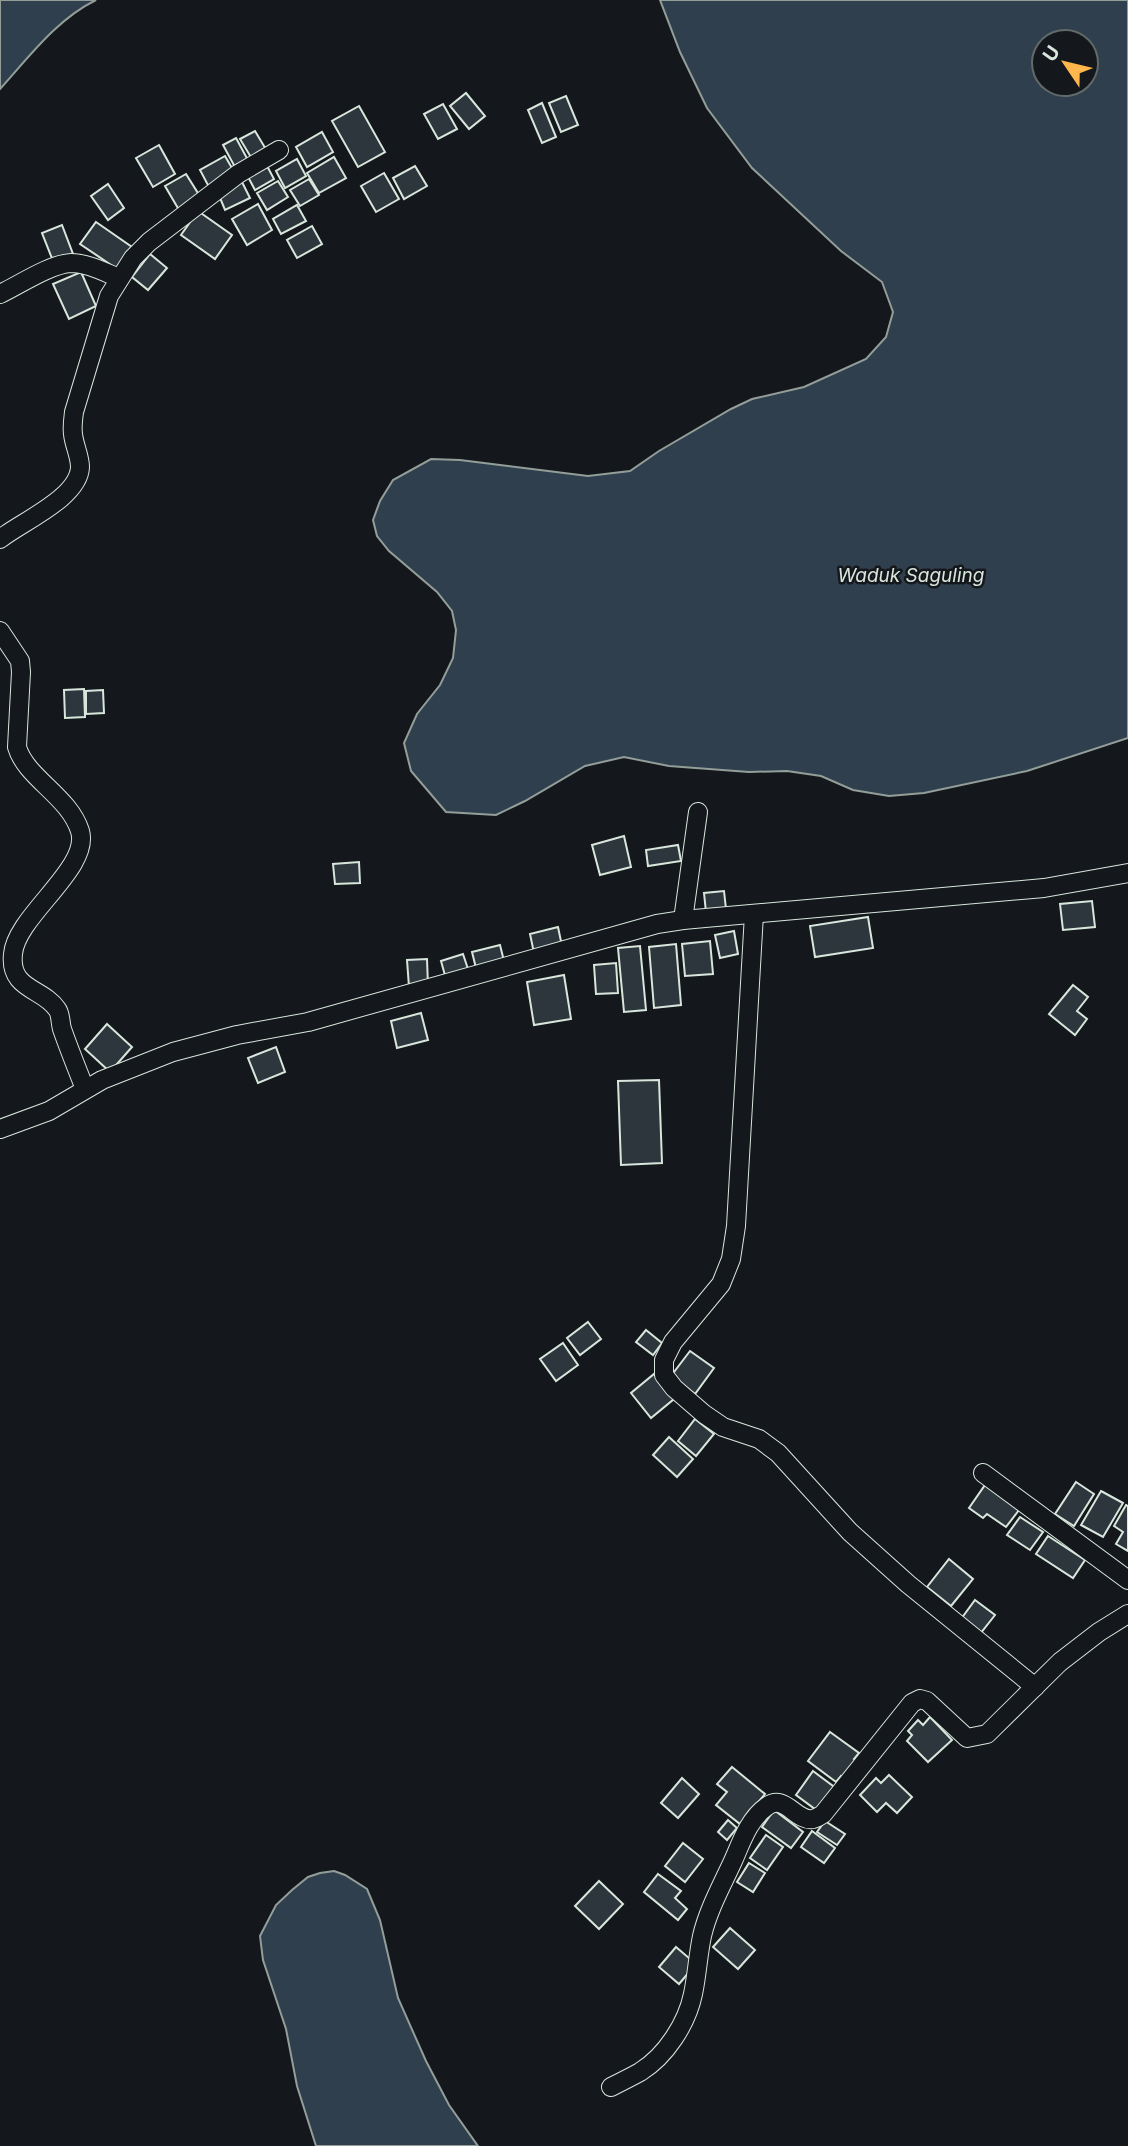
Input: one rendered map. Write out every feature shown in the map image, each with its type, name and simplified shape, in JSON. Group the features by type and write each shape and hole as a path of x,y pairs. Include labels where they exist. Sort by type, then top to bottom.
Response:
{"street":[{"path":"0,539 56,501 71,488 77,478 80,467 72,432 74,412 109,296 133,258 149,242 238,174 279,150"},
{"path":"0,294 52,268 71,263 119,278"},
{"path":"0,631 20,661 17,747 20,757 60,798 81,833 74,863 17,940 13,965 19,980 30,990 48,998 59,1011 61,1026 85,1088"},
{"path":"683,919 698,811"},
{"path":"0,1129 49,1111 85,1088 173,1052 237,1035 308,1022 657,924 683,919 1044,888 1128,873"},
{"path":"754,914 736,1226 731,1259 721,1284 673,1342 664,1360 664,1375 674,1388 704,1414 723,1427 759,1439 778,1454 850,1532 898,1576 1035,1686"},
{"path":"983,1473 1128,1580"},
{"path":"611,2087 643,2071 665,2049 681,2027 692,1998 703,1933 711,1910 744,1836 754,1818 767,1805 776,1802 788,1806 804,1818 813,1819 823,1814 912,1703 920,1699 927,1701 967,1738 987,1734 1070,1654 1128,1614"}],"water":[{"path":"0,0 96,0 56,28 0,89"},
{"name":"Waduk Saguling","path":"660,0 1128,0 1128,738 1027,771 924,793 889,796 853,790 821,776 787,771 749,772 669,766 624,757 585,766 496,815 446,812 411,771 404,743 417,714 440,685 453,658 456,630 452,611 437,592 389,551 377,536 373,520 380,501 393,480 431,459 460,460 588,476 630,471 659,451 752,399 804,387 866,359 886,337 893,312 882,282 841,251 752,168 707,108 680,52"},
{"path":"334,1871 367,1889 380,1920 398,1998 449,2105 478,2146 316,2146 297,2086 286,2029 263,1960 260,1936 276,1905 292,1890 308,1877"}],"building":[{"path":"466,93 485,116 469,129 450,106"},
{"path":"566,96 578,125 561,132 549,103"},
{"path":"542,103 556,137 542,143 528,110"},
{"path":"443,104 457,129 438,139 424,114"},
{"path":"359,106 385,152 358,167 332,121"},
{"path":"255,131 267,151 252,159 240,139"},
{"path":"322,132 333,152 307,167 296,147"},
{"path":"236,138 249,162 236,169 223,145"},
{"path":"159,145 175,174 153,187 136,158"},
{"path":"225,156 236,175 210,189 200,170"},
{"path":"334,157 346,178 319,193 307,173"},
{"path":"297,159 306,176 285,188 276,171"},
{"path":"266,164 274,179 255,190 247,175"},
{"path":"415,166 427,186 404,199 393,178"},
{"path":"384,173 399,199 376,212 361,186"},
{"path":"186,174 201,198 179,210 165,186"},
{"path":"309,179 319,195 300,206 290,190"},
{"path":"278,181 288,197 267,210 257,193"},
{"path":"242,182 250,198 225,210 218,193"},
{"path":"108,184 124,208 108,220 91,196"},
{"path":"258,204 272,230 247,245 232,219"},
{"path":"297,205 306,221 281,234 273,219"},
{"path":"198,211 232,235 215,259 181,235"},
{"path":"96,222 132,247 117,269 80,244"},
{"path":"62,225 73,254 53,261 42,233"},
{"path":"312,226 322,244 297,258 287,240"},
{"path":"150,254 167,268 148,290 132,277"},
{"path":"81,272 96,306 69,319 53,284"},
{"path":"84,689 85,717 65,718 64,690"},
{"path":"103,690 104,713 86,714 86,691"},
{"path":"624,836 631,867 600,875 592,845"},
{"path":"678,845 681,861 648,866 646,850"},
{"path":"359,862 360,883 335,884 333,864"},
{"path":"724,891 726,909 706,912 704,893"},
{"path":"1092,901 1095,927 1063,930 1060,904"},
{"path":"868,917 873,948 815,957 810,926"},
{"path":"558,927 562,946 534,953 530,934"},
{"path":"734,931 738,954 720,958 715,935"},
{"path":"710,941 713,974 685,976 682,944"},
{"path":"676,944 681,1005 654,1008 649,947"},
{"path":"500,945 505,965 477,972 472,952"},
{"path":"640,946 646,1010 624,1012 618,948"},
{"path":"463,954 469,972 446,979 441,961"},
{"path":"427,959 428,986 409,987 407,960"},
{"path":"616,963 618,993 596,994 594,965"},
{"path":"564,975 571,1019 534,1025 527,982"},
{"path":"1073,985 1088,997 1077,1011 1087,1019 1075,1035 1049,1014"},
{"path":"421,1013 428,1040 397,1048 391,1021"},
{"path":"107,1024 132,1047 110,1072 85,1049"},
{"path":"276,1047 285,1072 258,1083 248,1058"},
{"path":"659,1080 662,1163 621,1165 618,1081"},
{"path":"588,1322 601,1339 580,1355 567,1338"},
{"path":"646,1330 662,1343 653,1355 636,1342"},
{"path":"563,1343 578,1365 556,1381 540,1359"},
{"path":"690,1351 714,1368 695,1394 671,1376"},
{"path":"654,1374 674,1399 651,1418 631,1393"},
{"path":"695,1419 714,1434 696,1456 678,1441"},
{"path":"669,1437 693,1459 677,1477 653,1455"},
{"path":"1076,1482 1094,1494 1074,1526 1055,1514"},
{"path":"985,1485 1019,1510 1006,1527 987,1514 983,1518 969,1508"},
{"path":"1101,1491 1123,1503 1103,1537 1081,1525"},
{"path":"1126,1505 1128,1551 1116,1544 1123,1532 1114,1526"},
{"path":"1020,1517 1043,1532 1030,1550 1007,1535"},
{"path":"1048,1536 1085,1560 1073,1578 1036,1554"},
{"path":"949,1559 973,1579 951,1606 927,1587"},
{"path":"975,1600 995,1615 980,1634 961,1619"},
{"path":"930,1717 952,1740 928,1762 907,1741 912,1735 908,1731 918,1720 923,1725"},
{"path":"830,1732 859,1753 854,1759 860,1763 846,1780 841,1776 836,1782 808,1761"},
{"path":"732,1767 765,1794 740,1824 716,1805 727,1792 717,1784"},
{"path":"813,1771 837,1789 819,1812 796,1795"},
{"path":"889,1775 912,1797 897,1813 886,1803 877,1812 860,1795 876,1778 881,1783"},
{"path":"682,1778 699,1794 678,1818 661,1803"},
{"path":"774,1810 803,1832 791,1848 762,1827"},
{"path":"728,1820 737,1828 727,1840 718,1832"},
{"path":"825,1821 845,1834 837,1845 817,1832"},
{"path":"812,1831 835,1848 824,1863 801,1847"},
{"path":"766,1835 783,1847 767,1870 750,1858"},
{"path":"683,1843 703,1859 685,1882 665,1866"},
{"path":"749,1863 765,1873 753,1892 737,1882"},
{"path":"658,1874 681,1891 675,1898 687,1909 678,1920 644,1892"},
{"path":"599,1881 623,1904 599,1929 575,1906"},
{"path":"730,1928 755,1950 738,1969 713,1947"},
{"path":"676,1947 696,1964 679,1984 659,1967"}]}
